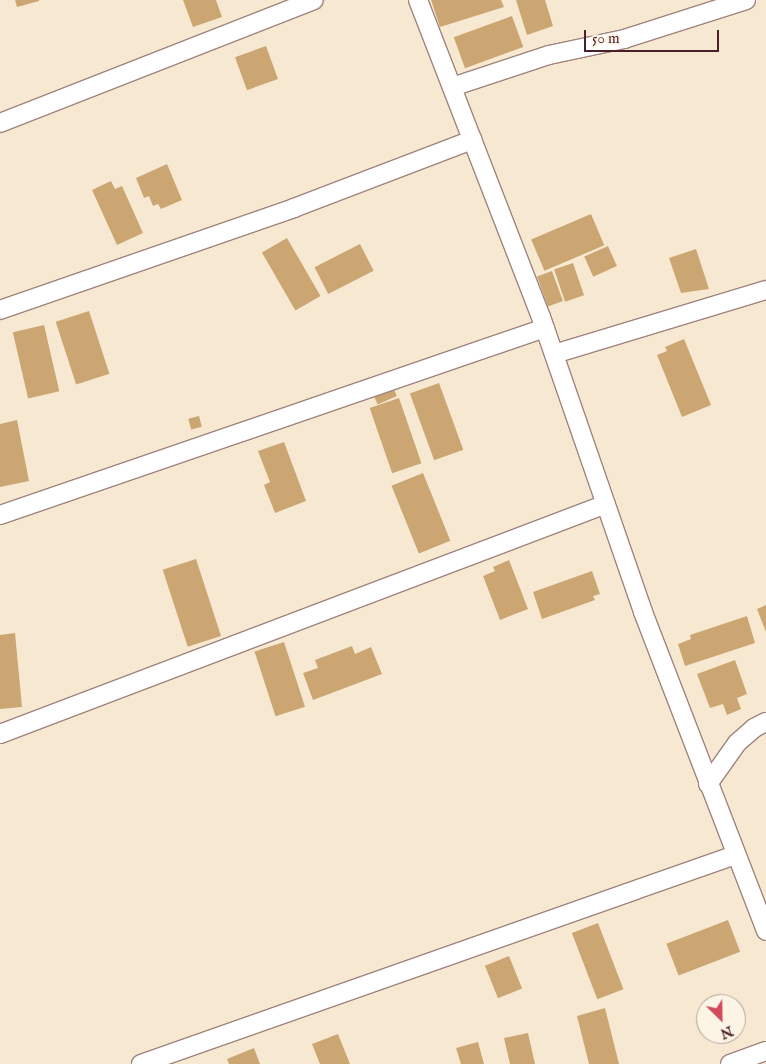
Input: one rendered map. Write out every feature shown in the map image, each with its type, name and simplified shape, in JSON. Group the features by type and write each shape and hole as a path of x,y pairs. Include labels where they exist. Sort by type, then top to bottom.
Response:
{"street":[{"path":"0,122 314,0"},
{"path":"418,0 554,354 606,504 735,856 765,924"},
{"path":"452,87 524,62 624,39 746,0"},
{"path":"0,310 294,208 472,140"},
{"path":"554,354 766,290"},
{"path":"0,515 544,328"},
{"path":"0,734 606,504"},
{"path":"708,784 737,744 754,728 766,722"},
{"path":"141,1064 735,856"},
{"path":"730,1064 766,1050"}],"building":[{"path":"15,0 39,0 39,1 17,7"},
{"path":"183,0 216,0 222,17 193,27"},
{"path":"431,0 501,0 504,7 440,27"},
{"path":"516,0 545,0 553,26 527,35"},
{"path":"512,16 523,47 465,68 454,37"},
{"path":"266,46 278,79 247,90 235,57"},
{"path":"167,164 182,200 161,209 158,204 153,206 149,196 144,198 136,178"},
{"path":"111,181 115,189 122,186 143,233 117,245 92,190"},
{"path":"591,214 604,245 544,271 531,239"},
{"path":"287,238 320,296 295,311 262,252"},
{"path":"360,244 374,271 328,294 315,267"},
{"path":"608,246 617,266 593,277 584,257"},
{"path":"696,249 709,289 681,293 669,258"},
{"path":"573,263 584,295 565,302 554,270"},
{"path":"552,271 563,301 548,307 537,276"},
{"path":"89,311 109,374 76,385 56,322"},
{"path":"44,325 59,391 28,398 13,332"},
{"path":"684,339 711,405 682,417 657,355 667,351 665,347"},
{"path":"439,383 463,450 434,460 410,394"},
{"path":"392,385 397,396 378,405 373,394"},
{"path":"399,398 421,463 392,473 370,408"},
{"path":"199,416 202,427 191,429 188,419"},
{"path":"17,420 29,481 0,487 0,424"},
{"path":"284,442 306,501 275,513 264,485 270,482 258,451"},
{"path":"423,473 450,541 419,553 391,486"},
{"path":"196,559 221,636 188,647 163,570"},
{"path":"509,560 528,609 500,620 483,576 495,571 493,567"},
{"path":"592,571 600,594 593,596 595,600 542,619 533,592"},
{"path":"766,605 766,632 757,609"},
{"path":"747,616 755,643 685,666 678,644 691,639 690,635"},
{"path":"15,633 22,707 0,709 0,635"},
{"path":"284,642 305,707 276,716 255,652"},
{"path":"352,646 355,654 371,647 382,674 313,700 303,673 318,668 315,660"},
{"path":"735,660 747,694 737,698 741,709 727,715 723,704 710,708 697,674"},
{"path":"728,920 740,952 679,975 666,944"},
{"path":"598,923 623,989 597,999 572,933"},
{"path":"509,956 522,988 498,998 485,966"},
{"path":"605,1008 619,1064 589,1064 577,1016"},
{"path":"528,1033 535,1064 510,1064 504,1038"},
{"path":"338,1034 350,1064 320,1064 312,1044"},
{"path":"478,1042 484,1064 461,1064 456,1048"},
{"path":"254,1048 260,1064 229,1064 227,1059"}]}
